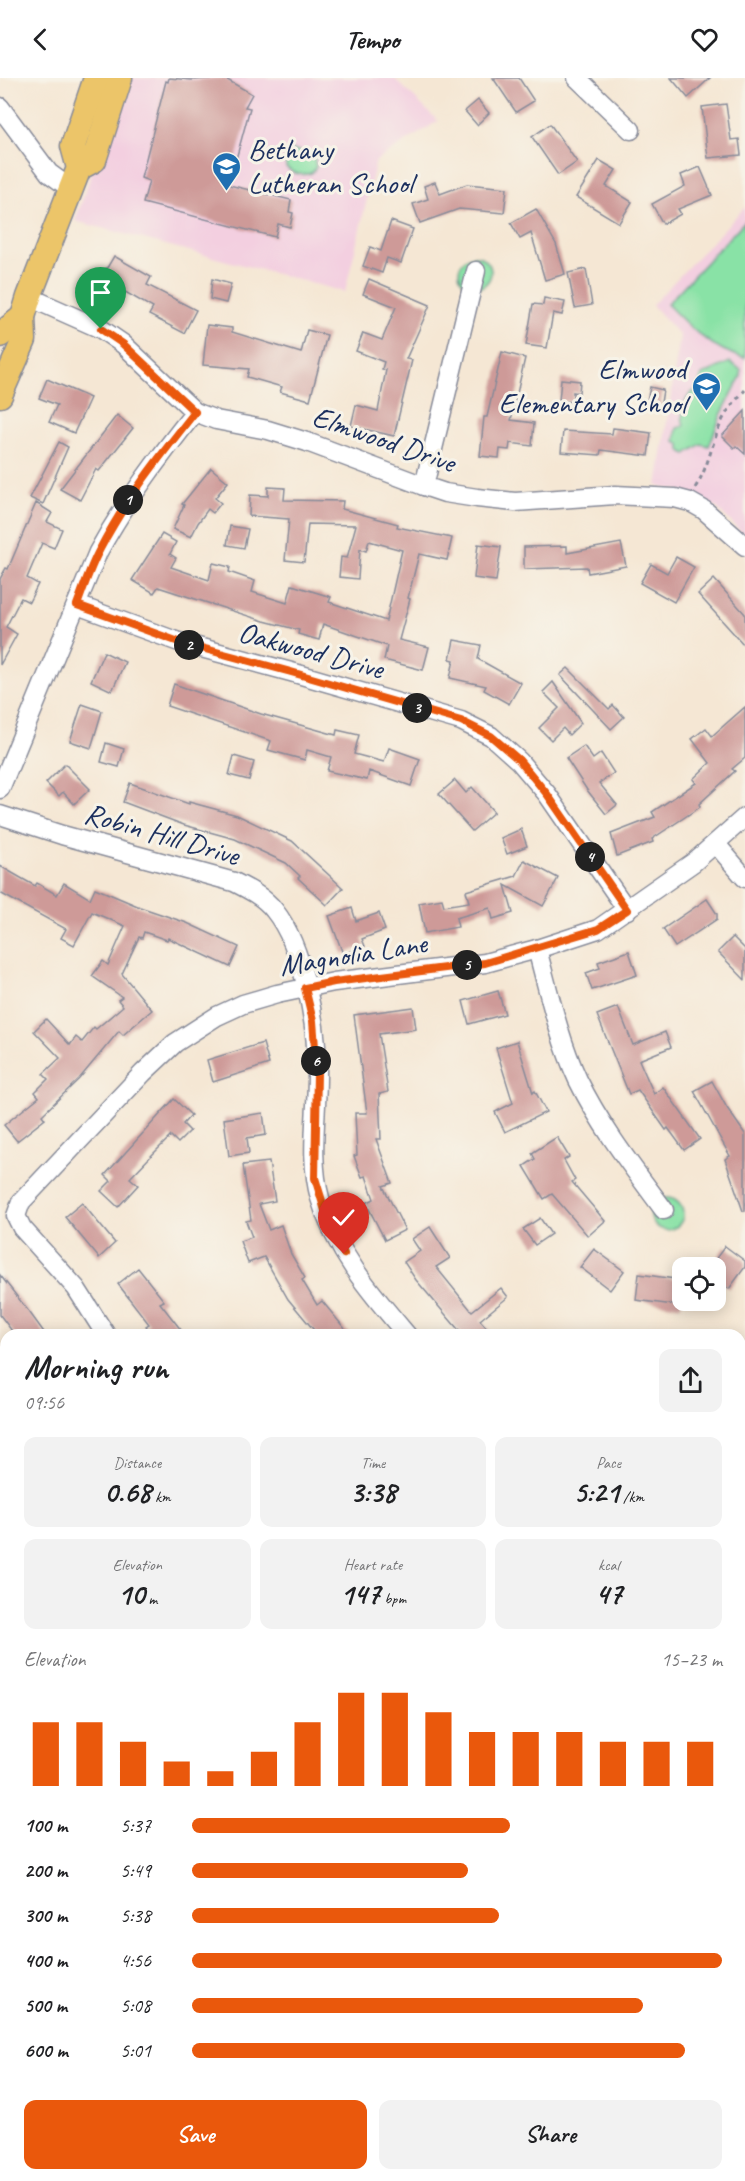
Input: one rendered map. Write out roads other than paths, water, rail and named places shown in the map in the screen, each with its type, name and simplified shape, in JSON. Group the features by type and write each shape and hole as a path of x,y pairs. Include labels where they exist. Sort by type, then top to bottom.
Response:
{"main road":[{"path":"0,395 24,340 26,307 75,178 73,146 96,78"},
{"path":"75,178 94,160 120,78"},
{"path":"0,335 26,307"}],"street":[{"path":"577,78 631,130"},
{"path":"0,107 49,173 75,178"},
{"path":"424,486 476,271"},
{"name":"Elmwood Drive","path":"26,307 101,329 123,344 195,412 216,420 268,430 307,442 445,493 515,502 615,495 675,498 690,502 704,510 745,546"},
{"path":"0,789 98,552 143,479 195,412"},
{"name":"Oakwood Drive","path":"77,605 179,642 461,721 491,736 519,760 547,794 627,910"},
{"name":"Robin Hill Drive","path":"0,815 62,835 234,882 248,889 273,909 289,932 297,951 315,1042 317,1073 314,1159 315,1178 320,1197 333,1233 344,1254 367,1289 402,1329"},
{"name":"Magnolia Lane","path":"102,1329 76,1288 22,1228 16,1216 21,1202 142,1073 175,1042 217,1016 243,1004 334,982 485,963 598,929 660,888 745,818"},
{"path":"716,844 745,878"},
{"path":"537,949 563,1041 578,1079 620,1151 664,1210"}],"place":[{"name":"Bethany Lutheran School","path":"227,192"},
{"name":"Elmwood Elementary School","path":"707,412"}]}
